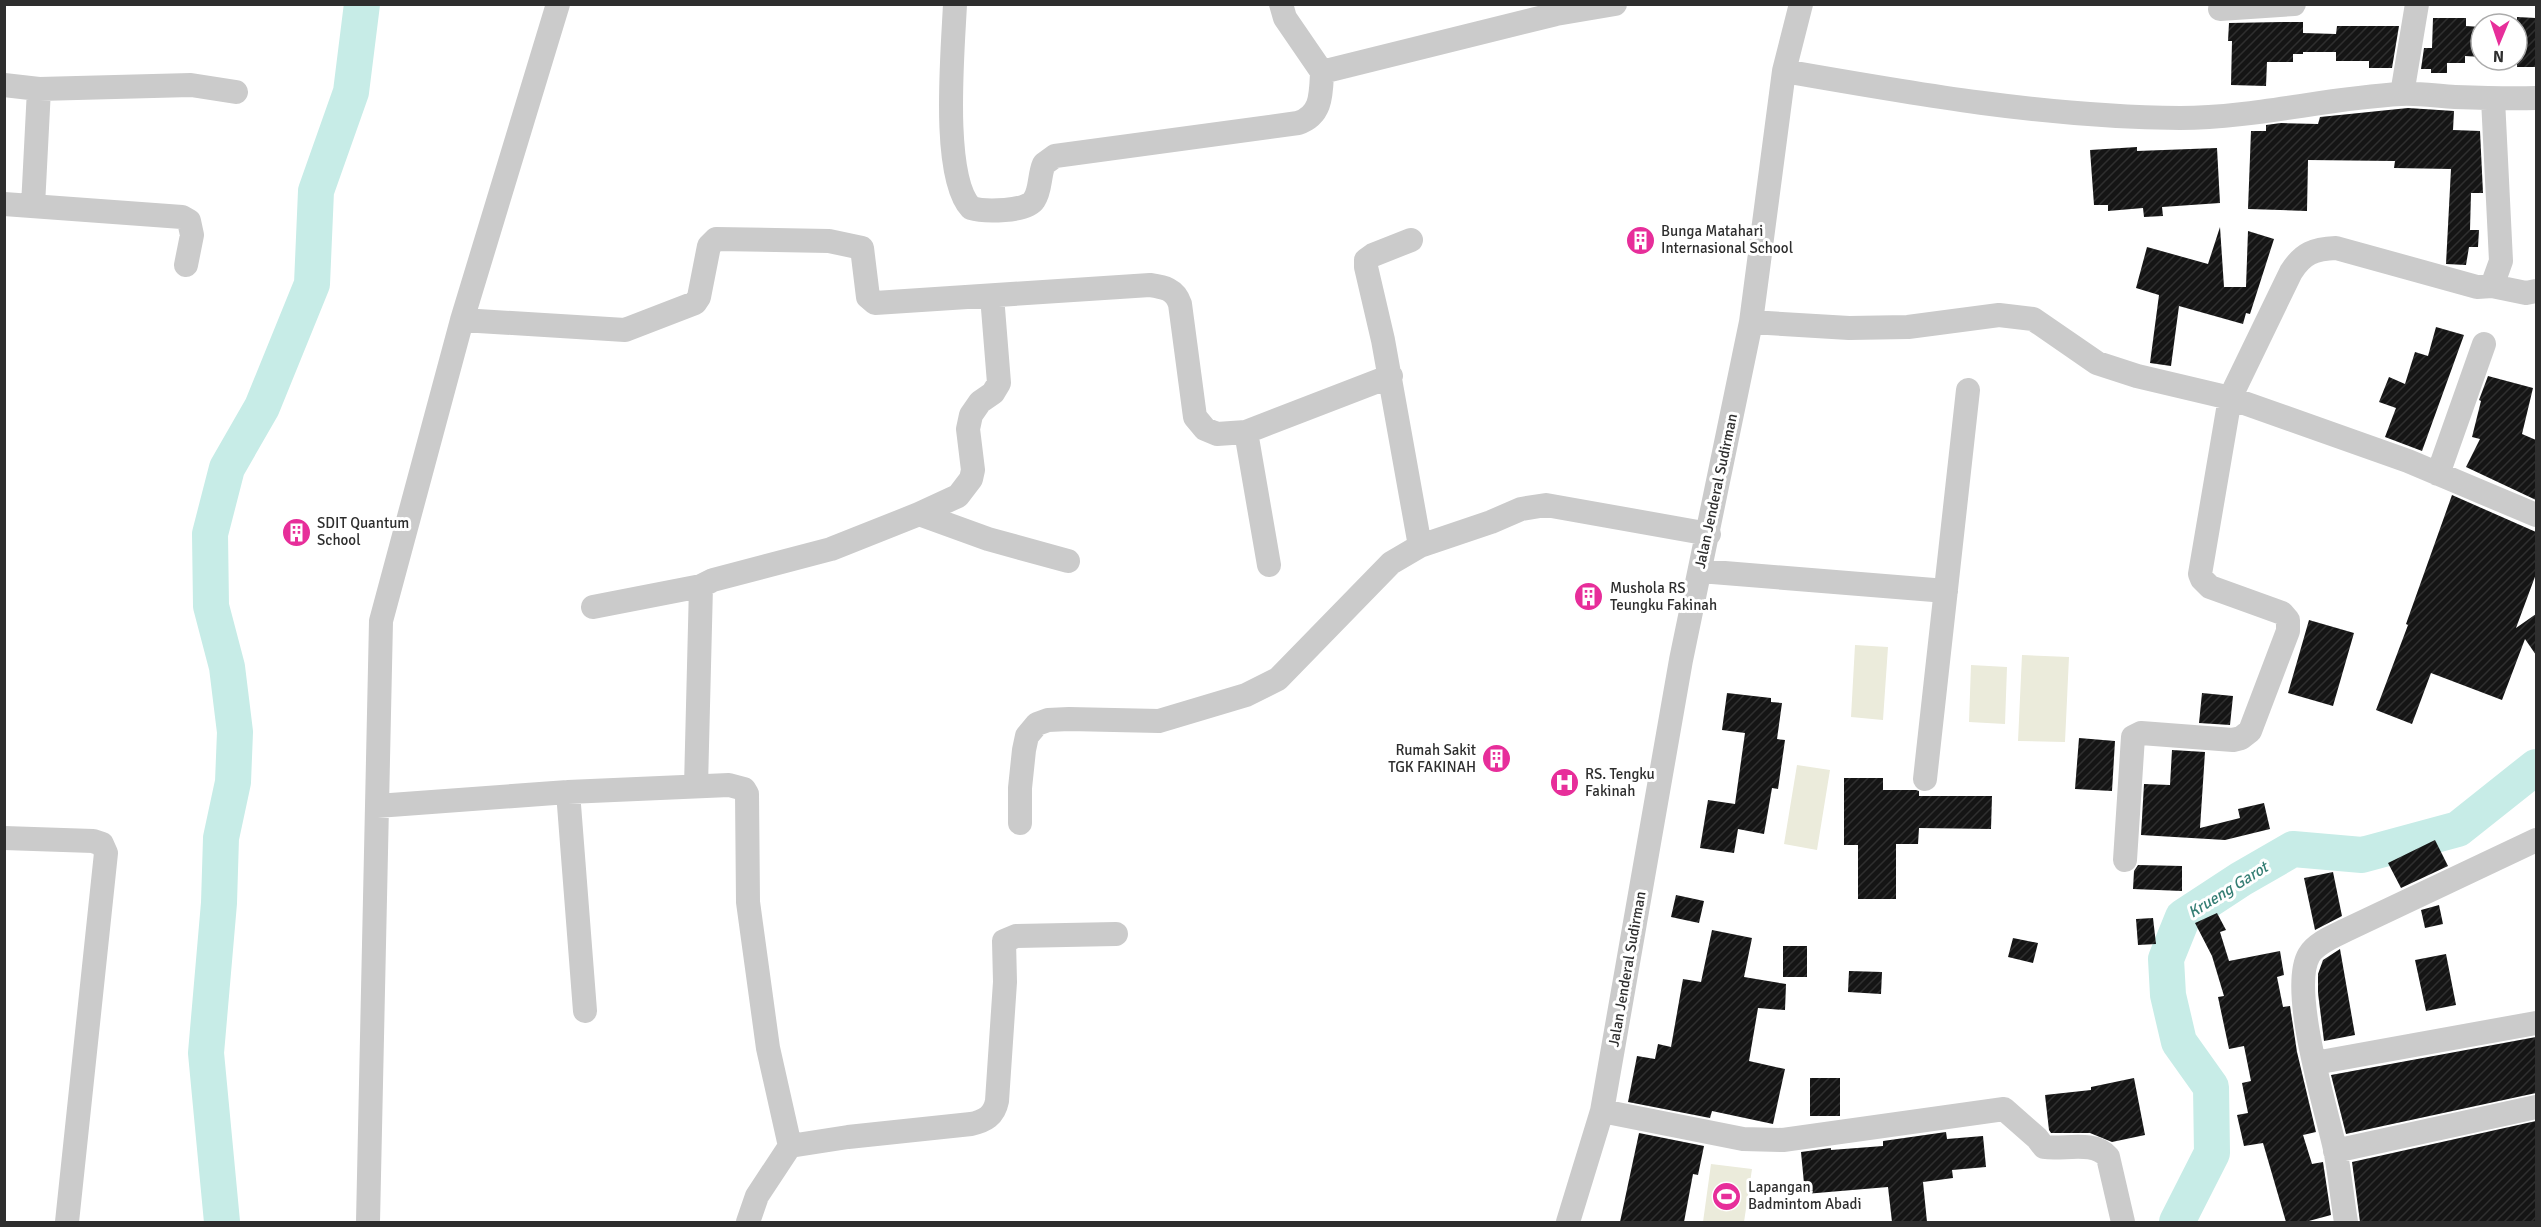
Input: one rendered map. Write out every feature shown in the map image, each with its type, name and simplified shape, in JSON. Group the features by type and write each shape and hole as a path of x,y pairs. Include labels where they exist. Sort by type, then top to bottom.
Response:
{"street":[{"path":"368,1222 381,621 462,320 558,4"},
{"path":"955,4 952,147 963,196 971,208 976,210 1022,208 1032,203 1036,197 1044,164 1055,156 1305,121 1316,111 1320,103 1322,72 1285,18 1281,4"},
{"path":"1322,72 1556,14 1615,4"},
{"name":"Jalan Jenderal Sudirman","path":"1568,1222 1602,1111 1679,671 1751,322 1784,71 1801,4"},
{"path":"2220,9 2294,4"},
{"path":"2402,94 2417,4"},
{"path":"1784,71 1982,104 2066,113 2180,118 2249,115 2299,106 2402,94 2493,99 2536,98"},
{"path":"4,85 39,89 191,85 236,92"},
{"path":"33,206 39,89"},
{"path":"2492,286 2501,261 2493,99"},
{"path":"4,204 182,217 189,221 192,235 186,265"},
{"path":"462,320 625,330 695,303 699,297 709,246 713,240 720,238 829,241 862,249 868,297 874,303 1150,285 1169,289 1175,293 1180,304 1195,417 1205,429 1217,434 1246,432 1391,376"},
{"path":"1411,240 1373,255 1366,262 1391,376 1420,546"},
{"path":"2125,860 2133,737 2141,733 2233,740 2246,735 2250,731 2288,631 2288,620 2282,613 2210,587 2200,574 2230,398 2298,261 2314,250 2336,248 2477,287 2492,286 2526,293 2536,291"},
{"path":"593,607 701,586 713,580 831,549 958,496 971,479 969,422 980,402 993,393 999,383 992,296"},
{"path":"1751,322 1849,328 1896,327 1999,315 2023,316 2043,324 2081,354 2097,363 2128,374 2230,398 2438,474 2536,515"},
{"path":"2438,474 2484,344"},
{"path":"1925,779 1968,390"},
{"path":"1246,432 1269,565"},
{"path":"1020,824 1020,788 1024,750 1027,736 1037,724 1048,720 1070,719 1159,721 1246,695 1278,679 1391,563 1420,546 1491,522 1521,509 1546,505 1709,534"},
{"path":"919,514 988,539 1068,561"},
{"path":"1700,571 1946,591"},
{"path":"696,786 701,586"},
{"path":"377,806 568,792 729,784 744,789 747,794 748,902 754,957 768,1048 790,1146 757,1196 748,1222"},
{"path":"568,792 585,1011"},
{"path":"4,838 93,841 102,844 106,853 67,1222"},
{"path":"2346,1222 2335,1151 2315,1063 2302,990 2302,976 2309,954 2320,944 2346,930 2536,840"},
{"path":"790,1146 848,1137 971,1124 987,1119 993,1113 997,1101 1005,982 1004,941 1016,936 1116,934"},
{"path":"2315,1063 2536,1023"},
{"path":"2335,1151 2536,1107"},
{"path":"1602,1111 1743,1139 1782,1140 2004,1109 2044,1147 2091,1148 2103,1151 2108,1157 2123,1222"}],"green space":[{"path":"1855,645 1888,647 1883,720 1851,717"},
{"path":"2022,655 2069,657 2065,742 2018,741"},
{"path":"1971,665 2007,667 2005,724 1969,722"},
{"path":"1797,765 1830,770 1817,850 1784,844"},
{"name":"Lapangan Badmintom Abadi","path":"1711,1164 1752,1169 1744,1222 1703,1222"}],"water":[{"path":"213,1175 226,1176 231,1222 214,1222"}],"building":[{"path":"2433,18 2466,18 2466,26 2469,26 2469,56 2465,56 2465,63 2447,63 2447,73 2431,73 2431,69 2421,69 2424,48 2432,48"},
{"path":"2529,18 2536,18 2536,67 2529,67"},
{"path":"2303,22 2303,33 2336,34 2337,26 2399,26 2392,68 2369,68 2369,61 2336,61 2336,52 2303,52 2303,54 2293,54 2293,62 2267,62 2266,86 2231,85 2232,41 2228,41 2229,23"},
{"path":"2408,108 2454,111 2453,130 2480,131 2483,193 2471,193 2470,230 2479,230 2478,247 2469,247 2466,265 2446,264 2451,169 2394,168 2395,161 2308,160 2307,211 2248,209 2251,131 2266,131 2266,125 2281,123 2318,124 2320,117"},
{"path":"2137,147 2137,151 2217,148 2220,203 2162,207 2163,216 2144,217 2143,208 2108,211 2108,205 2094,205 2090,150"},
{"path":"2220,227 2224,287 2246,287 2248,231 2274,239 2250,314 2246,313 2243,324 2179,306 2171,366 2150,363 2159,295 2136,288 2147,247 2208,264"},
{"path":"2436,327 2464,335 2422,451 2385,437 2396,408 2379,402 2389,377 2405,384 2415,352 2428,356"},
{"path":"2488,376 2533,388 2522,434 2536,440 2536,500 2466,467 2480,439 2472,437 2481,401 2479,400"},
{"path":"2452,495 2536,532 2536,574 2516,628 2536,614 2536,655 2525,639 2502,700 2431,673 2412,724 2376,710 2408,625 2406,624"},
{"path":"2309,620 2354,633 2333,706 2288,693"},
{"path":"1727,693 1771,698 1771,702 1782,703 1777,739 1785,740 1778,789 1772,788 1764,834 1738,829 1734,853 1700,848 1708,800 1735,804 1745,733 1722,730"},
{"path":"2202,693 2233,696 2230,725 2199,723"},
{"path":"2079,738 2115,741 2112,791 2075,789"},
{"path":"2172,750 2205,752 2200,828 2240,818 2238,809 2264,803 2270,829 2225,840 2141,835 2144,784 2170,785"},
{"path":"1844,778 1883,778 1883,790 1916,790 1919,791 1919,796 1992,796 1991,829 1919,828 1918,844 1896,844 1896,899 1858,899 1858,845 1844,845"},
{"path":"2435,840 2448,866 2401,888 2388,863"},
{"path":"2138,865 2182,866 2182,891 2133,889 2134,871"},
{"path":"2333,872 2342,916 2315,930 2304,878"},
{"path":"1676,895 1704,901 1699,923 1671,917"},
{"path":"2439,905 2443,924 2425,928 2421,910"},
{"path":"2217,913 2226,930 2220,932 2229,961 2280,951 2284,975 2277,977 2283,1007 2290,1006 2297,1052 2316,1132 2303,1135 2312,1164 2323,1162 2331,1215 2305,1222 2286,1222 2263,1143 2244,1146 2237,1115 2248,1113 2242,1083 2251,1081 2244,1046 2229,1049 2218,997 2224,996 2212,956 2195,923"},
{"path":"2153,918 2156,944 2138,945 2136,919"},
{"path":"1712,930 1752,938 1744,977 1786,984 1785,1010 1758,1008 1749,1061 1785,1069 1773,1124 1712,1111 1710,1118 1628,1102 1637,1056 1655,1059 1658,1044 1671,1047 1683,979 1701,982"},
{"path":"2013,938 2038,943 2033,963 2008,957"},
{"path":"1783,946 1807,946 1807,977 1783,977"},
{"path":"2340,949 2355,1035 2324,1041 2318,974 2323,960"},
{"path":"2446,954 2456,1005 2426,1011 2415,960"},
{"path":"1849,971 1882,972 1881,994 1848,992"},
{"path":"2536,1037 2536,1093 2346,1134 2331,1075"},
{"path":"1810,1078 1840,1078 1840,1116 1810,1116"},
{"path":"2134,1078 2145,1135 2112,1142 2090,1133 2051,1133 2049,1130 2045,1095 2091,1090 2091,1087"},
{"path":"2536,1121 2536,1222 2360,1222 2352,1162"},
{"path":"1946,1132 1947,1139 1983,1136 1986,1167 1952,1170 1953,1178 1923,1182 1927,1222 1892,1222 1888,1187 1805,1194 1801,1152 1831,1148 1831,1150 1883,1146 1883,1141"},
{"path":"1639,1133 1704,1146 1698,1175 1693,1174 1684,1222 1620,1222"}],"waterway":[{"path":"222,1222 206,1053 219,903 221,838 233,782 235,732 227,667 211,606 210,534 227,468 262,407 312,284 316,191 351,92 362,4"},
{"name":"Krueng Garot","path":"2177,1222 2212,1153 2211,1087 2179,1042 2168,995 2166,959 2183,917 2241,879 2293,849 2362,855 2458,829 2536,767"}],"place":[{"name":"Bunga Matahari Internasional School","path":"1640,240"},
{"name":"SDIT Quantum School","path":"296,532"},
{"name":"Mushola RS Teungku Fakinah","path":"1589,597"},
{"name":"Rumah Sakit TGK FAKINAH","path":"1497,759"},
{"name":"RS. Tengku Fakinah","path":"1564,783"},
{"name":"Lapangan Badmintom Abadi","path":"1727,1196"}]}
